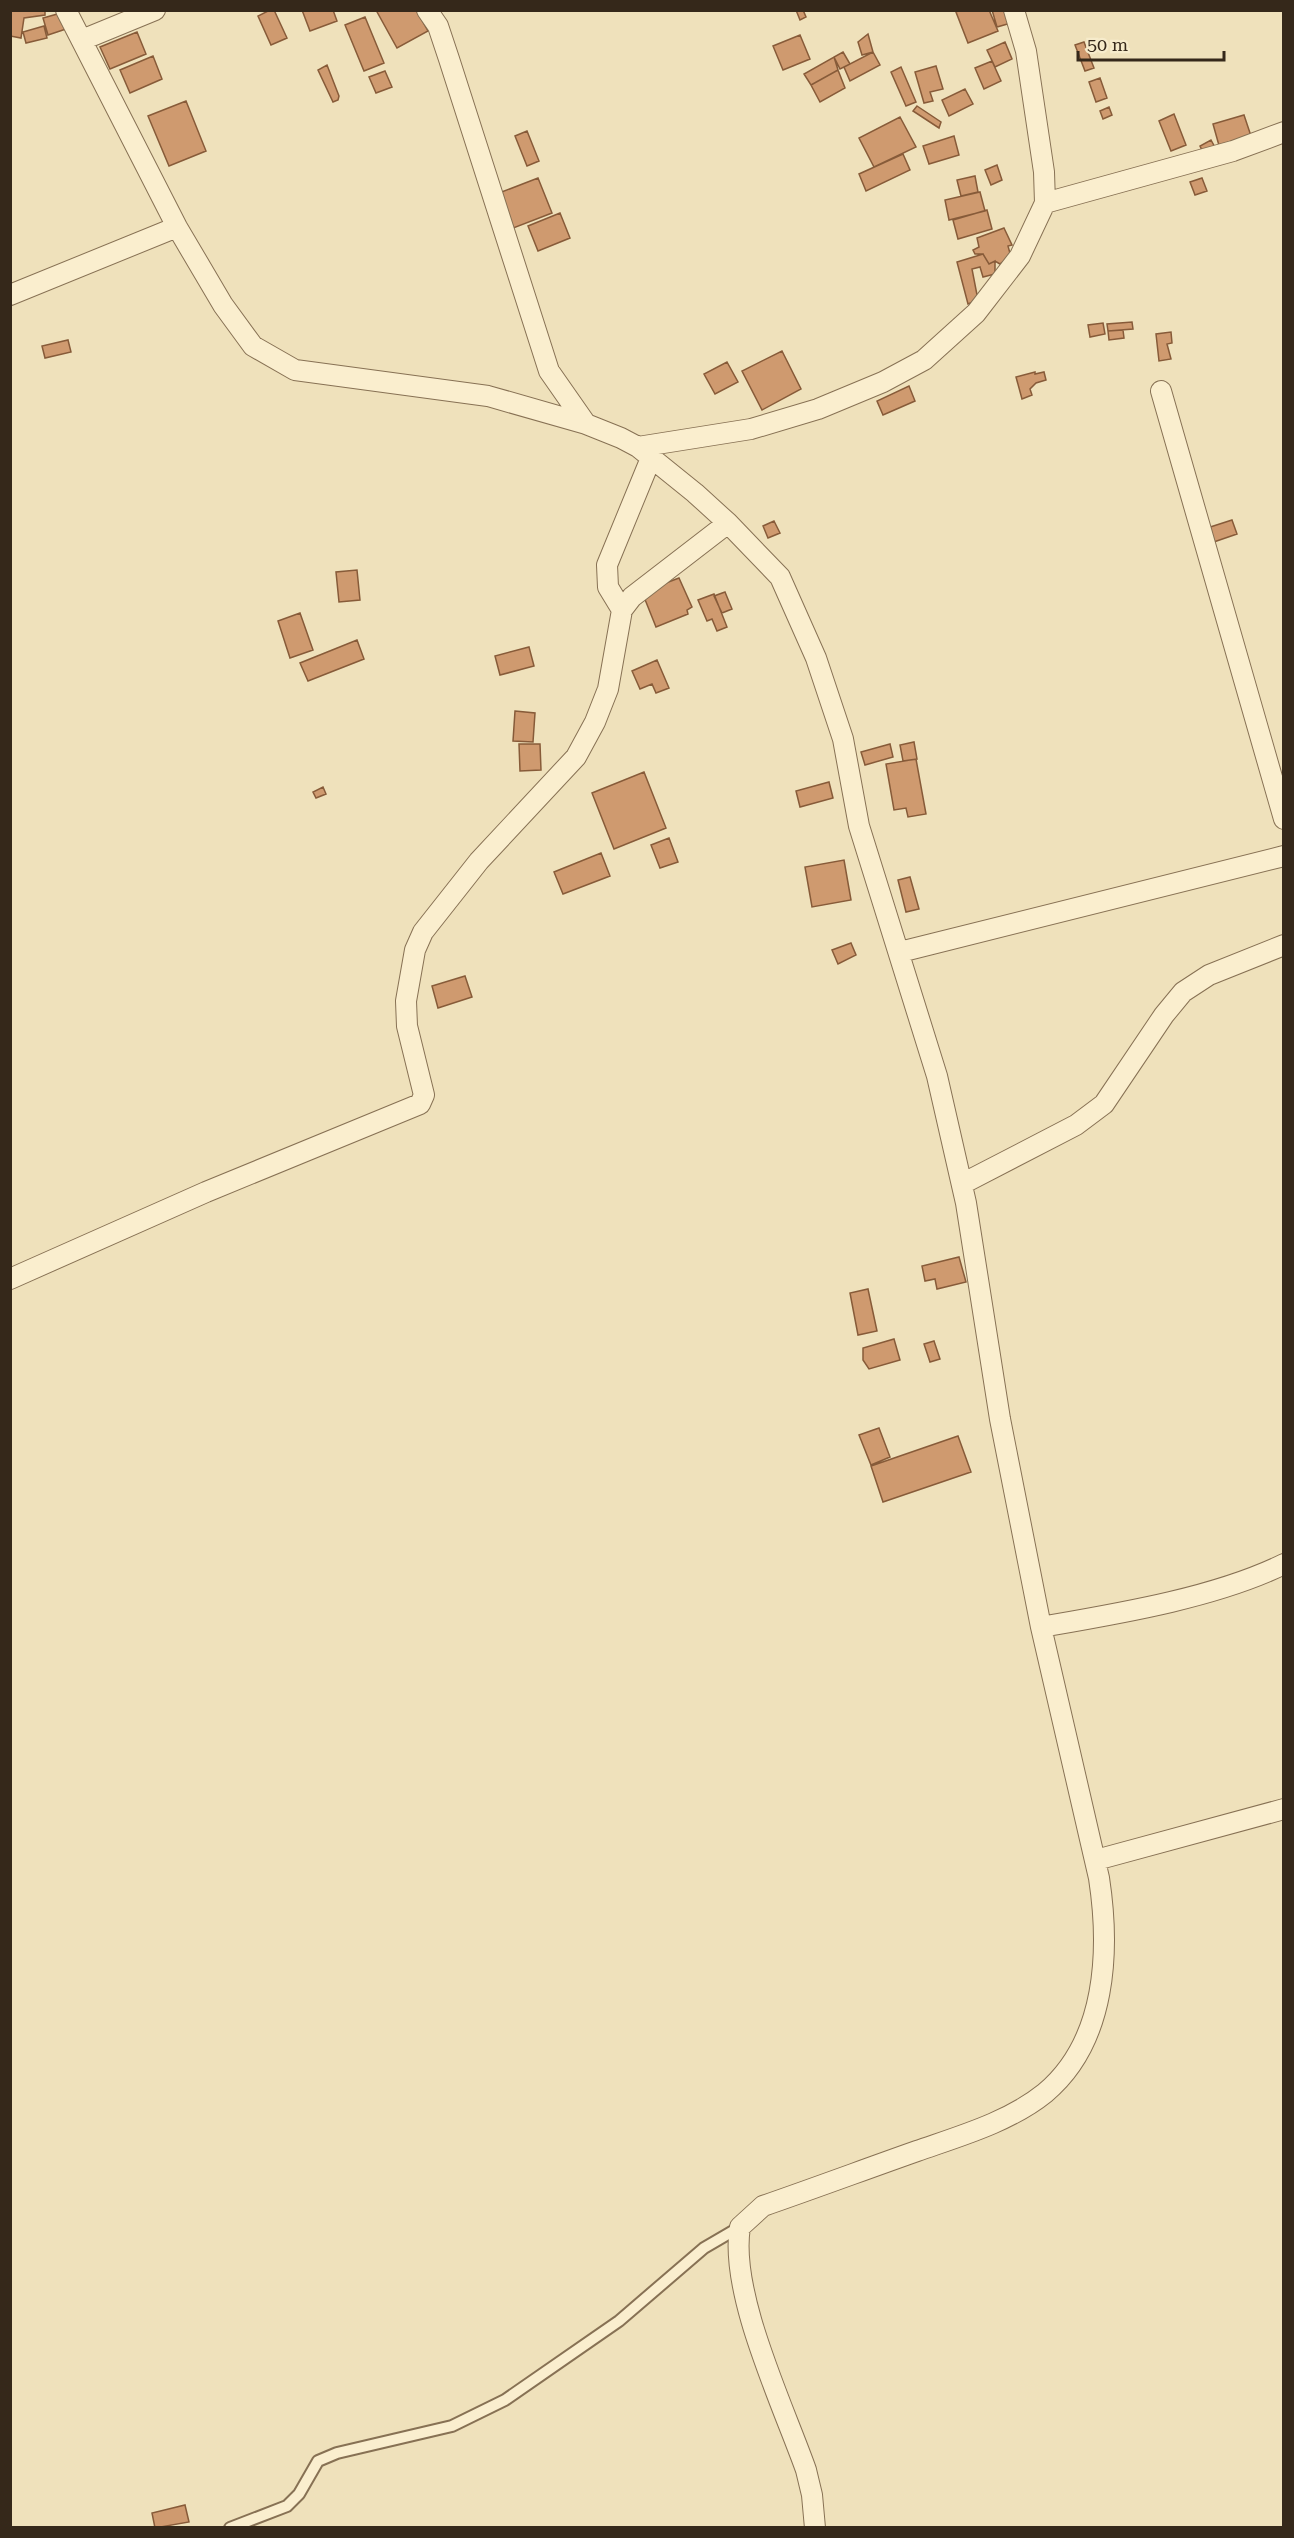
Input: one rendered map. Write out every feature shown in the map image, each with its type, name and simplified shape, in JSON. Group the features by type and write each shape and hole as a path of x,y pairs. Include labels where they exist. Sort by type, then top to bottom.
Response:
{"street":[{"path":"66,10 177,226 223,305 253,346 295,370 488,396 586,424 644,452 728,522 780,577 816,658 843,739 859,826 937,1076 962,1184 987,1329 999,1419 1041,1627 1096,1860 1104,1912 1101,1986 1097,2006 1074,2057 1045,2092 1007,2116 961,2136 763,2206 740,2227 738,2248 750,2317 806,2470 812,2495 815,2528"},
{"path":"82,40 155,10"},
{"path":"427,10 438,26 549,371 586,424"},
{"path":"644,452 778,422 883,382 924,360 968,321 996,290 1020,256 1045,203 1044,172 1026,51 1014,10"},
{"path":"1045,203 1233,151 1284,132"},
{"path":"10,295 177,226"},
{"path":"1161,391 1284,819"},
{"path":"622,610 608,587 607,565 644,452"},
{"path":"10,1279 206,1192 420,1104 424,1095 407,1026 406,1001 416,950 423,932 479,861 576,757 596,722 608,689 622,610 648,582 728,522"},
{"path":"900,952 1284,856"},
{"path":"962,1184 1076,1125 1104,1104 1164,1015 1183,992 1209,975 1284,945"},
{"path":"1041,1627 1180,1598 1243,1580 1284,1564"},
{"path":"1096,1860 1284,1809"}],"lane":[{"path":"230,2528 287,2506 299,2494 310,2469 318,2461 337,2453 452,2426 505,2400 619,2320 704,2248 740,2227"}],"building":[{"path":"11,10 45,10 45,15 24,18 21,38 10,36"},
{"path":"274,10 287,38 271,45 258,16"},
{"path":"302,10 333,10 337,21 310,31"},
{"path":"376,10 416,10 428,31 397,48"},
{"path":"796,10 803,10 806,17 800,20"},
{"path":"989,10 998,31 968,43 956,12"},
{"path":"992,10 1007,10 1011,23 997,27"},
{"path":"61,13 66,29 48,35 43,18"},
{"path":"365,17 384,63 364,71 345,25"},
{"path":"44,26 47,38 26,43 23,32"},
{"path":"137,32 146,54 110,69 100,47"},
{"path":"868,34 873,52 862,55 858,42"},
{"path":"800,35 810,59 783,70 773,46"},
{"path":"1005,42 1012,59 995,67 987,50"},
{"path":"1084,42 1094,68 1085,71 1075,45"},
{"path":"843,52 850,64 840,69 834,57"},
{"path":"873,52 880,65 850,81 844,67"},
{"path":"153,56 162,79 130,93 120,70"},
{"path":"834,57 838,70 811,85 804,74"},
{"path":"992,61 1001,81 984,89 975,68"},
{"path":"327,65 339,96 338,100 333,102 318,70"},
{"path":"936,66 943,89 930,92 933,101 924,103 915,72"},
{"path":"901,67 916,102 906,106 891,72"},
{"path":"838,70 845,88 820,102 811,85"},
{"path":"385,71 392,87 376,93 369,77"},
{"path":"1100,78 1107,98 1096,102 1089,82"},
{"path":"965,89 973,104 949,116 942,100"},
{"path":"186,101 206,151 169,166 148,116"},
{"path":"917,106 941,122 939,128 913,111"},
{"path":"1109,107 1112,115 1103,119 1100,111"},
{"path":"1174,114 1186,145 1171,151 1159,121"},
{"path":"1244,115 1252,139 1220,149 1213,124"},
{"path":"900,117 916,147 874,167 859,138"},
{"path":"527,131 539,161 527,166 515,136"},
{"path":"954,136 959,155 929,164 923,146"},
{"path":"1211,140 1217,151 1205,157 1200,146"},
{"path":"903,154 910,170 866,191 859,174"},
{"path":"997,165 1002,180 991,185 985,170"},
{"path":"975,176 978,192 961,196 957,180"},
{"path":"538,178 552,213 508,230 494,195"},
{"path":"1202,178 1207,191 1195,195 1190,182"},
{"path":"980,192 985,211 949,220 945,200"},
{"path":"987,210 992,229 958,239 953,220"},
{"path":"560,213 570,238 538,251 528,226"},
{"path":"1004,228 1012,245 1008,246 1011,257 1000,264 995,261 989,264 983,254 975,254 973,250 979,247 977,238"},
{"path":"983,254 989,264 995,261 995,274 983,277 980,267 972,269 978,300 968,304 957,262"},
{"path":"1132,322 1133,329 1108,331 1107,324"},
{"path":"1103,323 1105,334 1090,337 1088,325"},
{"path":"1123,330 1124,338 1109,340 1108,331"},
{"path":"1171,332 1172,343 1167,344 1171,359 1159,361 1156,334"},
{"path":"68,340 71,352 45,358 42,346"},
{"path":"782,351 801,389 762,410 742,371"},
{"path":"727,362 738,382 715,394 704,374"},
{"path":"1035,372 1035,374 1044,372 1046,380 1036,383 1030,389 1032,395 1022,399 1016,377"},
{"path":"909,386 915,401 883,415 877,401"},
{"path":"1232,520 1237,534 1208,544 1204,529"},
{"path":"774,521 780,533 768,538 763,526"},
{"path":"357,570 360,600 339,602 336,572"},
{"path":"679,578 692,607 687,610 688,614 656,627 642,592"},
{"path":"725,592 732,609 722,613 714,596"},
{"path":"714,594 727,627 717,631 712,619 707,621 698,600"},
{"path":"300,613 313,650 290,658 278,621"},
{"path":"357,640 364,659 308,681 300,663"},
{"path":"529,647 534,666 500,675 495,656"},
{"path":"657,660 669,688 656,693 652,684 640,689 632,671"},
{"path":"515,711 535,713 533,742 513,741"},
{"path":"914,742 917,759 903,761 900,745"},
{"path":"519,744 540,744 541,770 520,771"},
{"path":"890,744 893,757 865,765 861,752"},
{"path":"916,759 926,814 908,817 906,808 894,810 886,764"},
{"path":"644,772 666,828 614,849 592,793"},
{"path":"829,782 833,798 800,807 796,791"},
{"path":"323,787 326,794 316,798 313,792"},
{"path":"669,838 678,862 660,868 651,845"},
{"path":"601,853 610,876 563,894 554,872"},
{"path":"844,860 851,900 812,907 805,867"},
{"path":"910,877 919,909 906,912 898,880"},
{"path":"851,943 856,955 838,964 832,950"},
{"path":"465,976 472,997 438,1008 432,986"},
{"path":"959,1257 966,1282 937,1289 935,1279 925,1281 922,1266"},
{"path":"868,1289 877,1331 858,1335 850,1293"},
{"path":"894,1339 900,1360 869,1369 863,1360 863,1348"},
{"path":"934,1341 940,1359 930,1362 924,1344"},
{"path":"879,1428 890,1457 871,1465 859,1435"},
{"path":"958,1436 971,1472 883,1502 871,1466"},
{"path":"185,2505 189,2522 155,2528 152,2513"}]}
